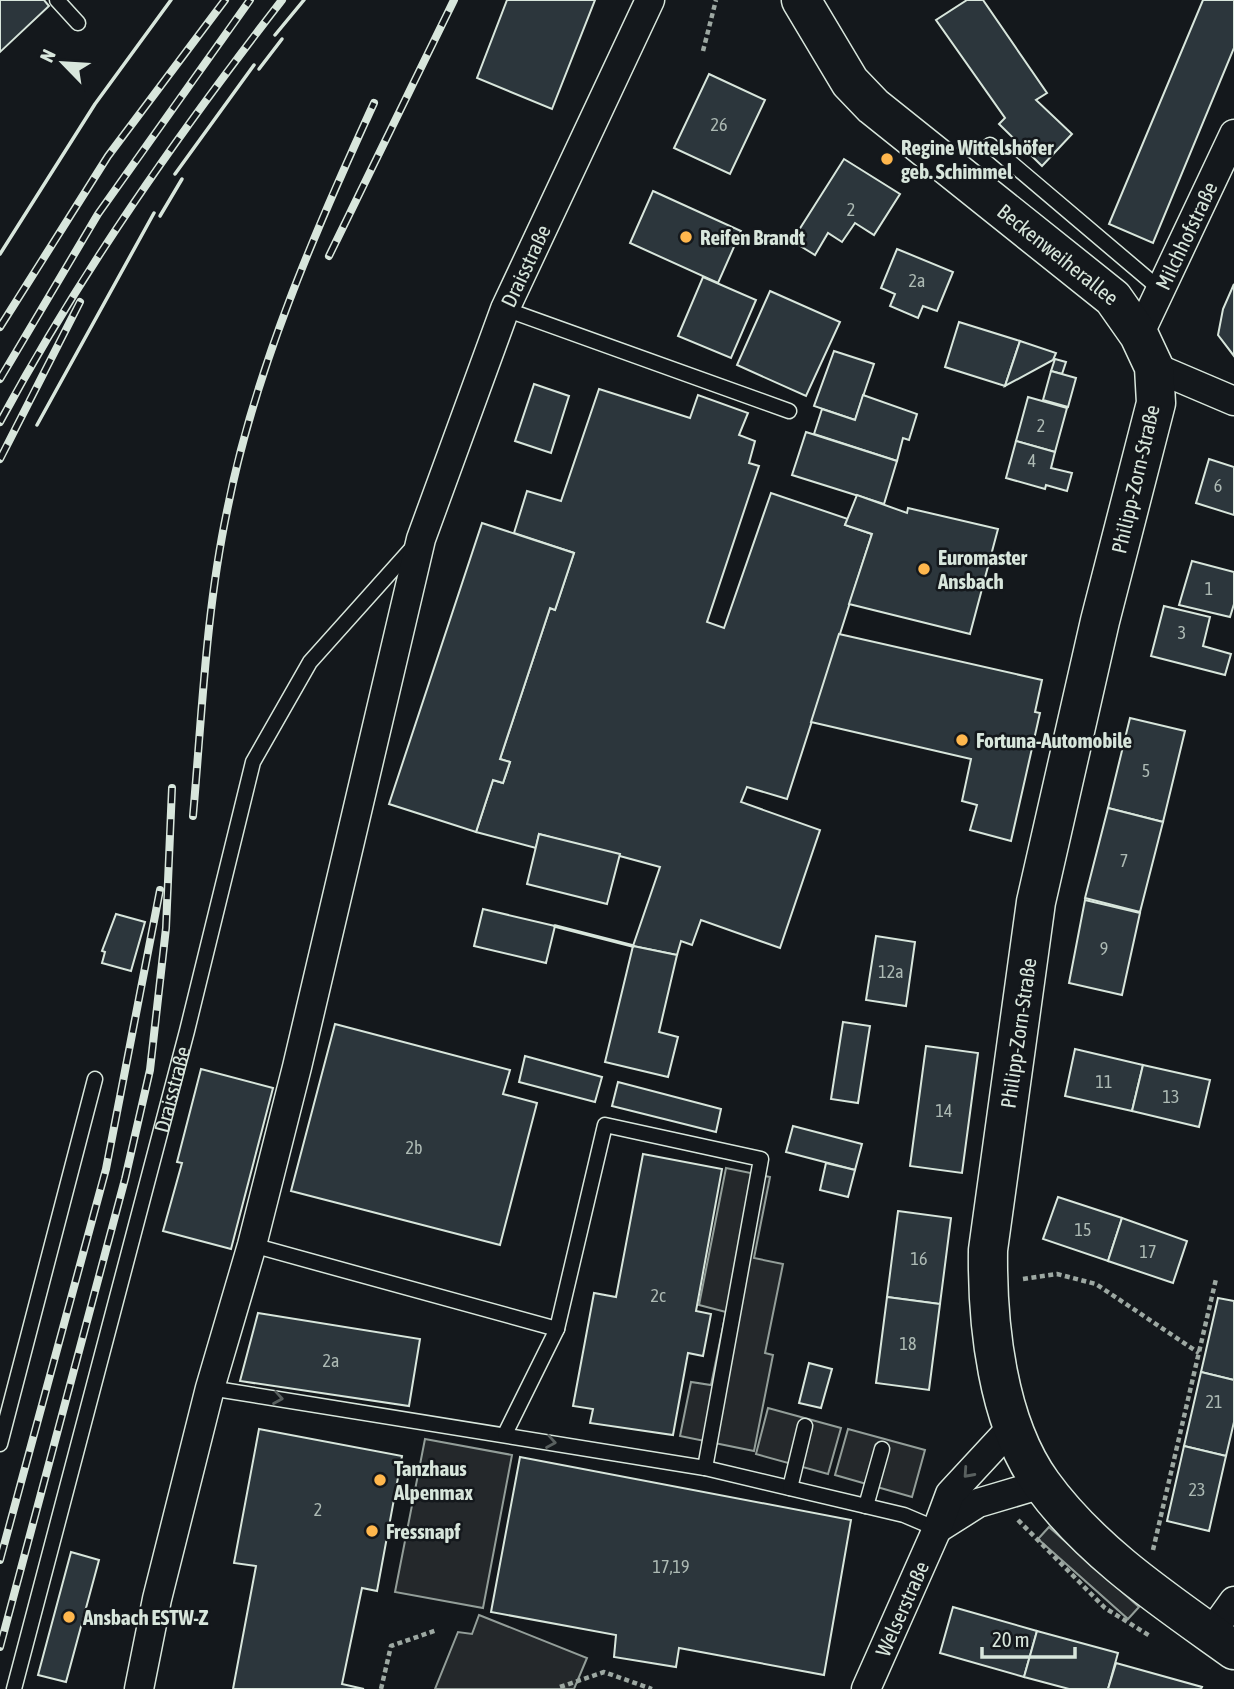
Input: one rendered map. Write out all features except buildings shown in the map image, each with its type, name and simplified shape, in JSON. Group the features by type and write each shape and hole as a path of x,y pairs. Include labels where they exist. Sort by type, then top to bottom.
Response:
{"main road":[{"name":"Beckenweiherallee","path":"801,0 850,82 873,106 1113,298 1146,351"},
{"name":"Philipp-Zorn-Straße","path":"1146,351 1156,403 1100,621 1036,902 988,1250 988,1300 996,1359 1013,1426 1042,1484 1066,1513 1121,1566 1222,1642"}],"street":[{"name":"Draisstraße","path":"139,1689 157,1599 210,1388 252,1245 421,538 505,309 650,0"},
{"name":"Milchhofstraße","path":"1146,351 1161,290 1234,134"},
{"path":"1146,351 1234,401"},
{"name":"Welserstraße","path":"866,1689 950,1494 1013,1426"},
{"path":"937,1529 978,1503 1042,1484"},
{"path":"1222,1642 1234,1601"}],"lane":[{"path":"57,0 78,23"},
{"path":"990,145 1161,290"},
{"path":"505,309 789,411"},
{"name":"Draisstraße","path":"14,1689 187,1031 253,762 310,662 421,538"},
{"path":"0,1444 95,1079"},
{"path":"505,1434 557,1329 605,1125 761,1159 705,1468"},
{"path":"252,1245 557,1329"},
{"path":"210,1388 705,1468 904,1515 937,1529"},
{"path":"790,1488 804,1426"},
{"path":"866,1506 882,1449"}],"path":[{"path":"703,51 716,0"},
{"path":"1019,1280 1057,1274 1096,1284 1199,1353"},
{"path":"1153,1551 1216,1279"},
{"path":"381,1689 391,1646 437,1630"},
{"path":"560,1687 604,1672 652,1689"}],"shaded area":[{"path":"726,1168 770,1177 754,1258 783,1264 765,1353 773,1355 754,1451 680,1436 691,1382 711,1385 726,1312 699,1305"},
{"path":"768,1408 841,1428 828,1474 756,1454"},
{"path":"848,1429 925,1450 912,1497 835,1475"},
{"path":"425,1439 512,1455 483,1608 395,1592"},
{"path":"1049,1527 1139,1607 1128,1619 1038,1539"},
{"path":"479,1615 587,1658 574,1689 435,1689 458,1632 472,1634"}],"railway":[{"path":"0,327 108,156 225,0"},
{"path":"0,379 98,214 250,0"},
{"path":"0,422 31,366 132,205 205,101 282,0"},
{"path":"329,256 454,0"},
{"path":"193,816 214,586 239,459 253,407 288,303 374,103"},
{"path":"0,459 80,302"},
{"path":"0,1647 125,1179 150,1070 166,928 172,788"},
{"path":"0,1560 106,1169 160,890"}],"wall":[{"path":"0,254 95,104 171,0"},
{"path":"275,35 304,0"},
{"path":"259,69 282,39"},
{"path":"175,174 254,65"},
{"path":"160,216 182,179"},
{"path":"37,425 154,213"},
{"path":"555,926 633,946"}],"place":[{"name":"Regine Wittelshöfer geb. Schimmel","path":"887,159"},
{"name":"Reifen Brandt","path":"686,237"},
{"name":"Euromaster Ansbach","path":"924,569"},
{"name":"Fortuna-Automobile","path":"962,740"},
{"name":"Tanzhaus Alpenmax","path":"380,1480"},
{"name":"Fressnapf","path":"372,1531"},
{"name":"Ansbach ESTW-Z","path":"69,1617"}]}
